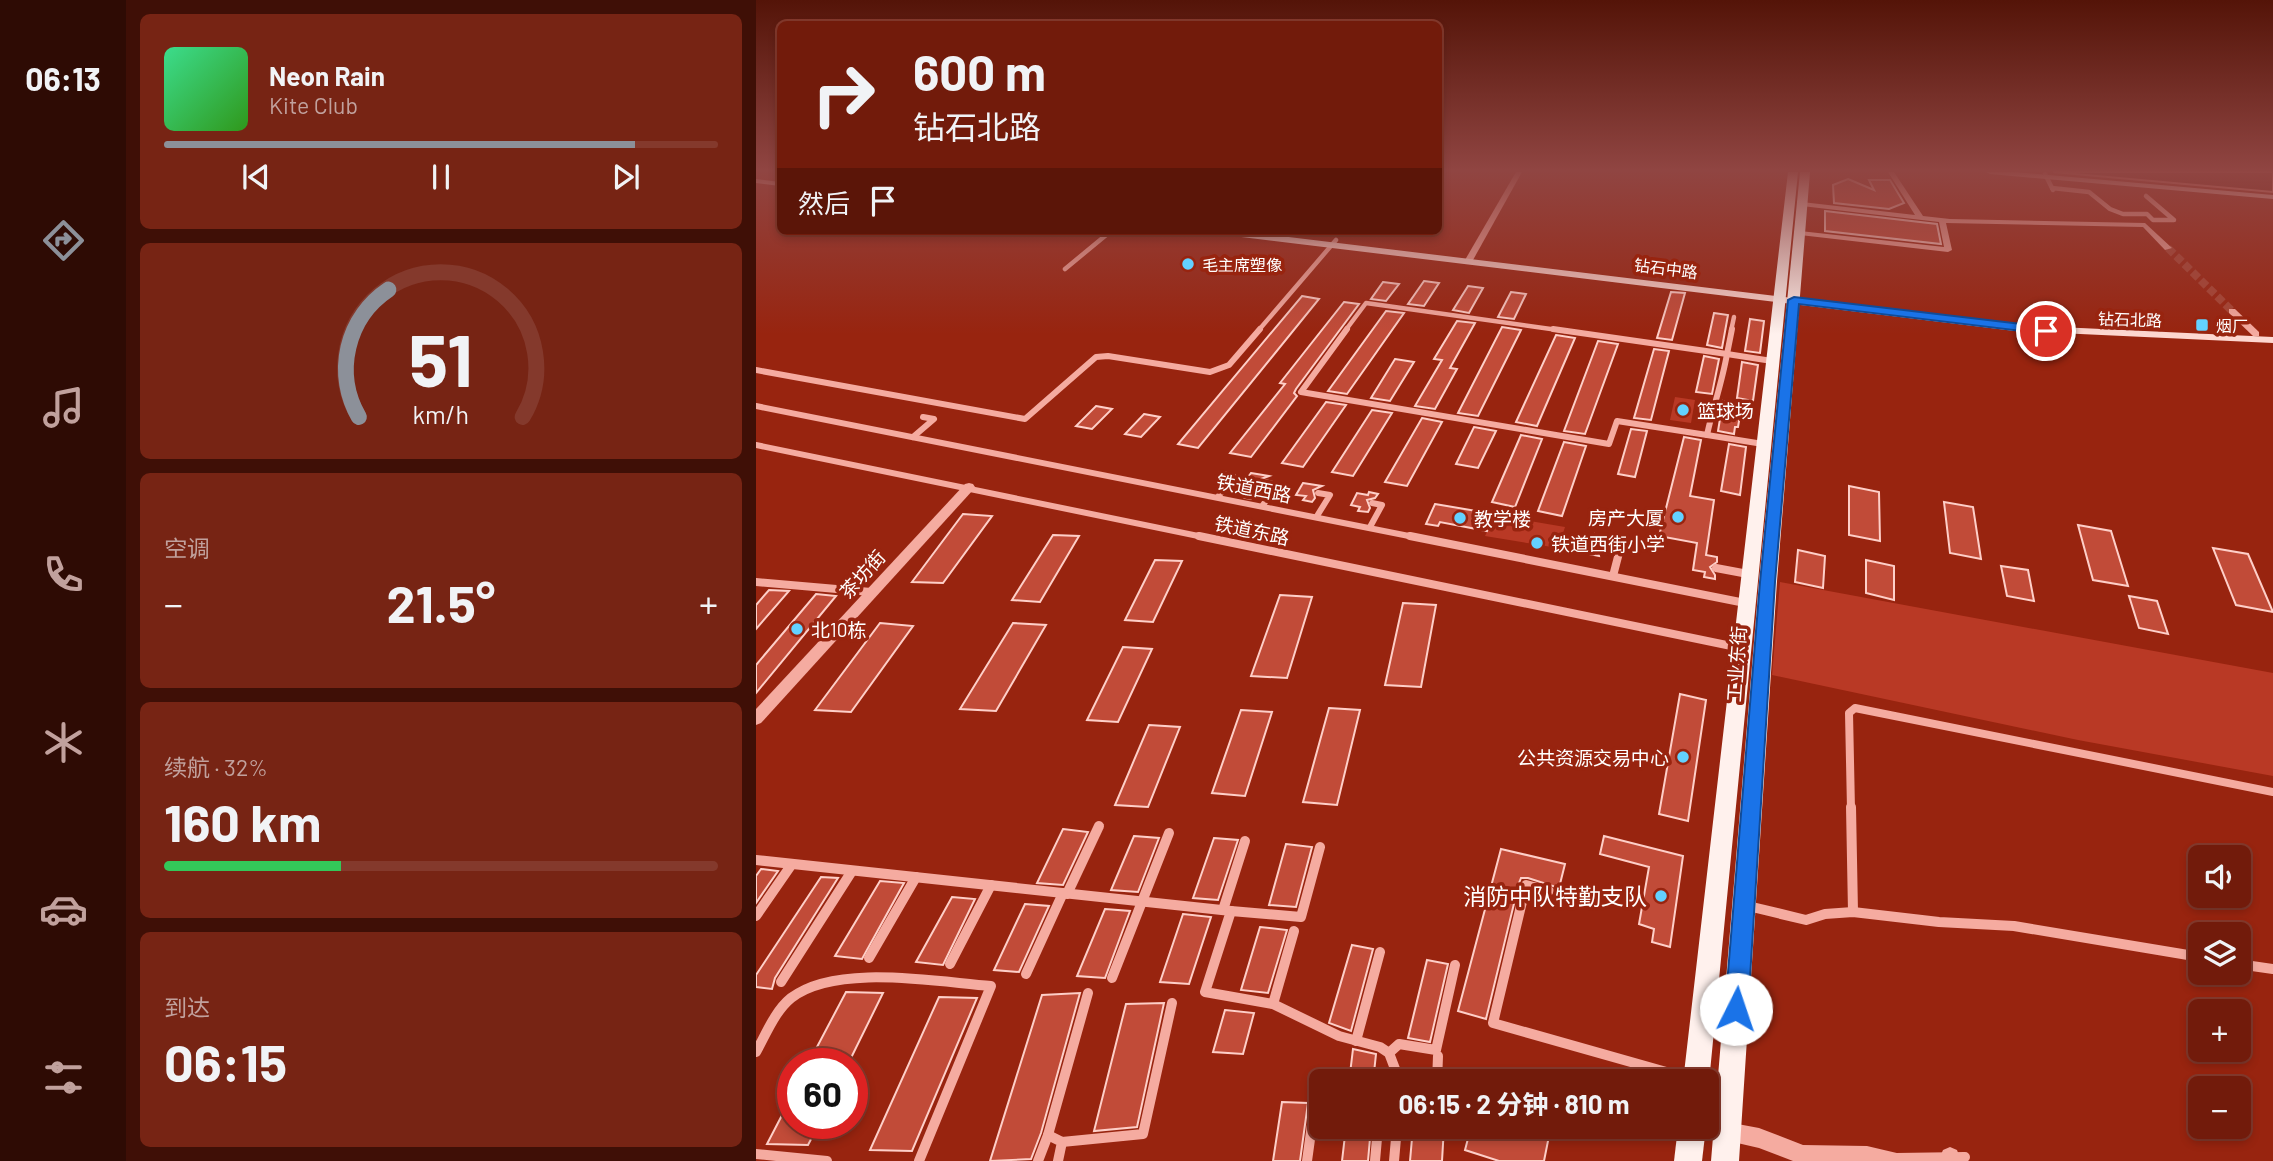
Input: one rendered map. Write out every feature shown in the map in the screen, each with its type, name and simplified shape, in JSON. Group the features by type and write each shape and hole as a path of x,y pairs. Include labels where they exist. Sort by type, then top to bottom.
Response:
{"main road":[{"name":"工业东街","path":"1725,1161 1768,582 1790,226"},
{"name":"工业东街","path":"1697,1069 1772,361 1803,226"},
{"name":"钻石中路","path":"1260,235 1471,257 1786,296"},
{"name":"钻石中路","path":"1285,235 1334,242"},
{"name":"钻石北路","path":"1786,296 2026,324 2273,334"},
{"name":"钻石北路","path":"1786,296 2046,331 2273,340"},
{"path":"1719,858 1747,865"},
{"path":"1710,952 1740,960"},
{"path":"1688,1161 1691,1139"}],"street":[{"path":"1471,257 1488,226"},
{"path":"1800,233 1948,250 1943,226"},
{"path":"2146,226 2168,248"},
{"path":"1065,269 1106,235"},
{"path":"756,370 1023,419 1096,357 1108,356 1198,372 1210,372 1229,365 1334,242"},
{"path":"1763,444 1617,421 1609,444 1301,391 1367,303 1772,361"},
{"path":"2232,311 2256,334"},
{"path":"1707,435 1714,399 1720,392 1734,317"},
{"name":"铁道西路","path":"756,406 1745,603"},
{"path":"913,437 934,419 923,417"},
{"name":"铁道东路","path":"756,445 1741,648"},
{"path":"1218,497 1233,476 1221,474"},
{"path":"1263,505 1277,485 1265,482"},
{"name":"茶坊街","path":"756,719 969,487"},
{"path":"1317,516 1330,495 1318,493"},
{"path":"1370,527 1382,505 1373,503"},
{"path":"1602,546 1620,549 1613,576"},
{"path":"1716,568 1748,574"},
{"path":"756,582 871,592"},
{"path":"1853,912 1849,713 1855,708 2273,792"},
{"path":"1027,974 1099,826"},
{"path":"1112,978 1169,834"},
{"path":"1245,841 1205,992 1273,1004 1339,1036 1380,1047 1389,1053 1395,1069"},
{"path":"756,860 1301,918 1320,847"},
{"path":"756,916 792,864"},
{"path":"781,982 852,871"},
{"path":"869,958 916,877"},
{"path":"950,964 991,885"},
{"path":"1549,891 1526,885 1493,1023 1654,1069"},
{"path":"1744,905 1807,920 1825,914 1853,912 2040,929 2188,955"},
{"path":"1273,1004 1294,932"},
{"path":"1356,1041 1380,952"},
{"path":"1389,1053 1399,1044 1436,1050 1455,965"},
{"path":"2251,966 2273,969"},
{"path":"756,1052 780,1011 792,998 818,984 850,978 991,986 919,1161"},
{"path":"1038,1161 1048,1135 1088,993"},
{"path":"1048,1135 1062,1142 1143,1134 1172,1003"},
{"path":"1438,1056 1438,1069"},
{"path":"1727,1132 1759,1138 1803,1155 1891,1160 1955,1158"},
{"path":"1307,1161 1310,1139"},
{"path":"1375,1161 1377,1139"},
{"path":"1394,1161 1395,1139"},
{"path":"1058,1161 1062,1142"},
{"path":"756,1154 827,1161"}],"shaded area":[{"name":"篮球场","path":"1675,397 1695,400 1691,423 1670,420"},
{"path":"1495,515 1565,527 1558,548 1485,536"},
{"path":"1780,582 2273,673 2273,776 2078,740 1772,675"}],"building":[{"path":"1825,226 1937,226 1941,244 1825,231"},
{"path":"1424,281 1439,283 1424,306 1408,304"},
{"path":"1383,282 1399,284 1386,301 1371,299"},
{"path":"1468,286 1483,288 1469,313 1453,310"},
{"path":"1511,292 1526,294 1514,319 1498,317"},
{"path":"1671,292 1685,293 1672,340 1657,338"},
{"path":"1302,296 1319,299 1198,448 1178,444"},
{"path":"1344,302 1359,304 1296,389 1294,393 1297,396 1251,457 1230,453 1285,384 1280,383"},
{"path":"1386,311 1404,313 1347,394 1328,391"},
{"path":"1714,313 1728,315 1722,348 1707,345"},
{"path":"1750,319 1764,321 1760,353 1745,351"},
{"path":"1457,321 1475,323 1450,368 1457,369 1435,409 1415,406 1442,360 1434,359"},
{"path":"1502,327 1521,330 1478,416 1458,413"},
{"path":"1556,335 1575,338 1537,426 1516,422"},
{"path":"1598,341 1618,344 1585,434 1564,431"},
{"path":"1654,349 1669,351 1651,420 1634,418"},
{"path":"1704,356 1719,359 1712,394 1696,392"},
{"path":"1395,359 1414,362 1390,401 1371,398"},
{"path":"1742,362 1758,365 1753,401 1737,398"},
{"path":"1723,401 1742,404 1734,434 1718,431"},
{"path":"1326,402 1346,405 1303,467 1282,463"},
{"path":"1096,406 1112,409 1092,429 1076,426"},
{"path":"1372,410 1392,413 1353,476 1332,472"},
{"path":"1144,414 1160,417 1141,437 1125,434"},
{"path":"1422,418 1442,422 1407,486 1385,482"},
{"path":"1474,427 1496,431 1478,468 1456,464"},
{"path":"1631,429 1647,431 1635,477 1618,474"},
{"path":"1521,435 1542,439 1515,507 1492,502"},
{"path":"1684,437 1701,440 1690,496 1714,500 1706,555 1717,557 1717,562 1710,567 1715,579 1704,577 1705,572 1693,570 1697,543 1659,536"},
{"path":"1564,442 1586,446 1562,516 1538,511"},
{"path":"1729,444 1746,447 1740,495 1721,491"},
{"path":"1251,473 1269,476 1261,479 1262,487 1253,499 1245,498 1253,486 1243,484"},
{"path":"1303,483 1322,486 1313,490 1315,498 1312,502 1303,500 1306,496 1296,495"},
{"path":"1849,486 1879,492 1880,541 1849,535"},
{"path":"1369,492 1378,494 1367,500 1370,508 1368,512 1358,511 1360,507 1351,505 1357,493 1368,495"},
{"path":"1944,502 1973,507 1981,559 1950,553"},
{"name":"教学楼","path":"1435,504 1494,514 1487,531 1440,522 1438,526 1426,524"},
{"path":"963,514 992,516 943,583 912,582"},
{"path":"2078,525 2111,531 2128,586 2093,580"},
{"path":"1595,534 1605,536 1604,540 1596,544 1599,556 1580,548 1583,535 1594,537"},
{"path":"1053,535 1079,536 1040,602 1012,600"},
{"path":"2213,548 2248,554 2273,612 2236,605"},
{"path":"1798,550 1825,556 1823,588 1795,582"},
{"path":"1155,560 1182,561 1153,622 1125,620"},
{"path":"1866,560 1894,566 1894,600 1866,593"},
{"path":"2001,566 2028,570 2034,601 2007,596"},
{"path":"769,590 789,591 756,629 756,605"},
{"name":"北10栋","path":"816,594 836,596 756,693 756,665"},
{"path":"1280,595 1312,597 1287,678 1251,676"},
{"path":"2129,596 2157,601 2168,634 2139,628"},
{"path":"1403,603 1436,605 1421,687 1385,685"},
{"path":"880,623 913,626 851,712 815,710"},
{"path":"1013,623 1046,625 996,711 960,709"},
{"path":"1123,647 1152,649 1118,722 1087,720"},
{"name":"公共资源交易中心","path":"1680,694 1706,700 1688,821 1659,814"},
{"path":"1329,708 1360,710 1337,805 1303,802"},
{"path":"1241,710 1272,712 1245,796 1212,793"},
{"path":"1149,725 1180,727 1148,807 1115,805"},
{"path":"1063,829 1088,832 1063,885 1037,883"},
{"path":"1134,836 1159,838 1138,892 1111,890"},
{"name":"消防中队特勤支队","path":"1604,836 1683,856 1670,947 1652,942 1654,929 1639,924 1649,867 1600,854"},
{"path":"1214,838 1238,840 1218,900 1193,898"},
{"path":"1286,844 1312,847 1296,907 1269,905"},
{"path":"1501,849 1565,864 1559,888 1521,878 1486,1019 1458,1011"},
{"path":"761,869 778,871 756,903 756,876"},
{"path":"821,877 838,878 775,978 772,989 756,987 756,975"},
{"path":"880,881 904,883 862,959 835,956"},
{"path":"952,897 975,899 943,965 916,962"},
{"path":"1025,904 1049,906 1019,972 994,970"},
{"path":"1105,909 1130,911 1105,978 1077,976"},
{"path":"1183,914 1211,917 1189,984 1160,982"},
{"path":"1260,927 1287,930 1268,993 1241,990"},
{"path":"1352,945 1373,949 1351,1031 1329,1023"},
{"path":"1427,960 1448,964 1430,1042 1408,1038"},
{"path":"846,992 883,993 856,1048 816,1048"},
{"path":"1080,993 1041,1133 1031,1159 990,1161 1042,995"},
{"path":"939,997 977,998 912,1151 870,1150"},
{"path":"1164,1003 1137,1127 1094,1131 1126,1004"},
{"path":"1225,1010 1254,1013 1243,1054 1213,1052"},
{"path":"1353,1049 1376,1054 1374,1069 1351,1069"},
{"path":"1282,1102 1308,1103 1300,1161 1273,1161"},
{"path":"777,1125 777,1139 811,1139 808,1145 767,1144"},
{"path":"1345,1139 1370,1139 1368,1161 1342,1161"},
{"path":"1412,1139 1443,1139 1442,1161 1410,1161"},
{"path":"1468,1139 1548,1139 1544,1161 1499,1161 1465,1150"}],"tunnel":[{"path":"2168,248 2232,311"}],"place":[{"name":"毛主席塑像","path":"1188,264"},
{"name":"烟厂","path":"2202,325"},
{"name":"篮球场","path":"1683,410"},
{"name":"房产大厦","path":"1678,517"},
{"name":"教学楼","path":"1460,518"},
{"name":"铁道西街小学","path":"1537,543"},
{"name":"北10栋","path":"797,629"},
{"name":"公共资源交易中心","path":"1683,757"},
{"name":"消防中队特勤支队","path":"1661,896"}],"route":[{"path":"1736,1009 1768,582 1794,300 2046,331"}]}
